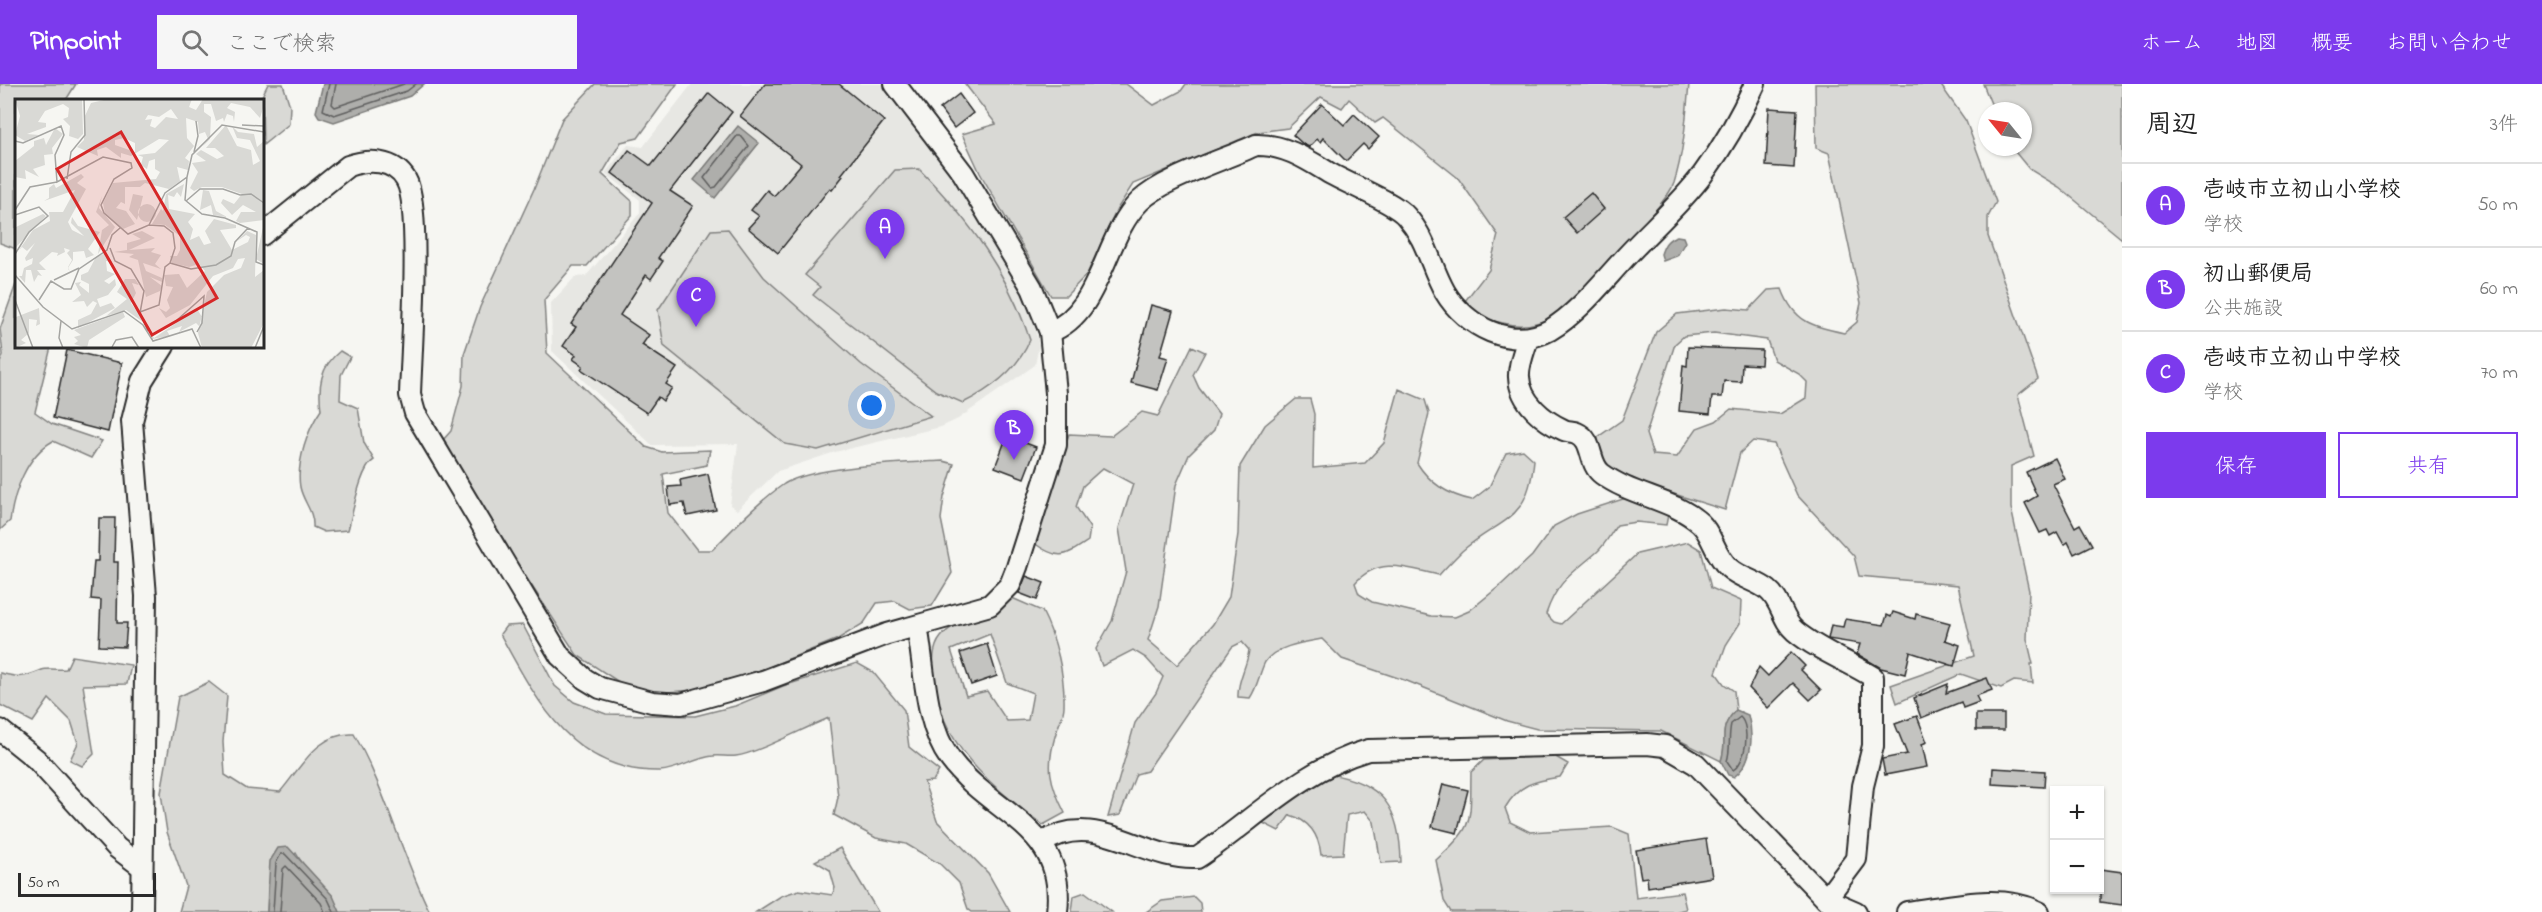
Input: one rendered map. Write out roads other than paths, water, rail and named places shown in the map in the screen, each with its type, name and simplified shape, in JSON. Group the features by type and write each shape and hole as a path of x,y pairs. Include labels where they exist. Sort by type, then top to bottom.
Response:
{"street":[{"path":"264,232 348,166 363,161 388,165 398,170 406,180 411,194 414,240 410,395 415,413 560,656 585,679 600,688 652,702 681,704 763,681 887,634 990,605 1010,585 1056,446 1056,393 1050,332 1032,288 963,173 895,84"},
{"path":"1050,332 1062,327 1075,315 1092,288 1129,215 1140,200 1170,182 1256,145 1272,145 1319,166 1404,213 1419,231 1444,291 1455,307 1474,323 1495,335 1528,338 1550,330 1586,298 1702,175 1743,109 1755,84"},
{"path":"1528,338 1518,377 1523,394 1535,411 1549,422 1578,433 1586,440 1591,460 1600,472 1614,482 1687,514 1701,524 1710,537 1717,555 1731,570 1769,590 1776,599 1782,616 1794,630 1820,648 1873,677 1873,746 1863,786 1856,859 1826,899"},
{"path":"142,912 146,596 132,421 141,381 163,348"},
{"path":"917,626 930,705 939,739 951,760 1042,843 1051,856 1057,874 1059,892 1057,912"},
{"path":"0,730 36,759 117,848 142,867"},
{"path":"1042,843 1056,834 1083,831 1109,834 1162,855 1197,858 1298,782 1346,757 1368,750 1647,744 1665,746 1696,764 1826,899 1856,912"},
{"path":"1907,912 2002,901 2028,906 2039,912"}],"water":[{"path":"323,84 424,84 410,96 334,122 319,117 316,112"},
{"path":"738,126 759,143 715,198 694,180"},
{"path":"1677,236 1683,237 1685,242 1677,256 1663,261 1661,254 1665,245"},
{"path":"1736,710 1748,715 1751,741 1745,764 1734,777 1728,775 1721,761 1726,723"},
{"path":"288,847 333,896 340,912 267,912 270,861 278,848"}],"place":[{"name":"壱岐市立初山小学校","path":"885,259"},
{"name":"壱岐市立初山中学校","path":"696,327"},
{"name":"初山郵便局","path":"1014,460"}]}
